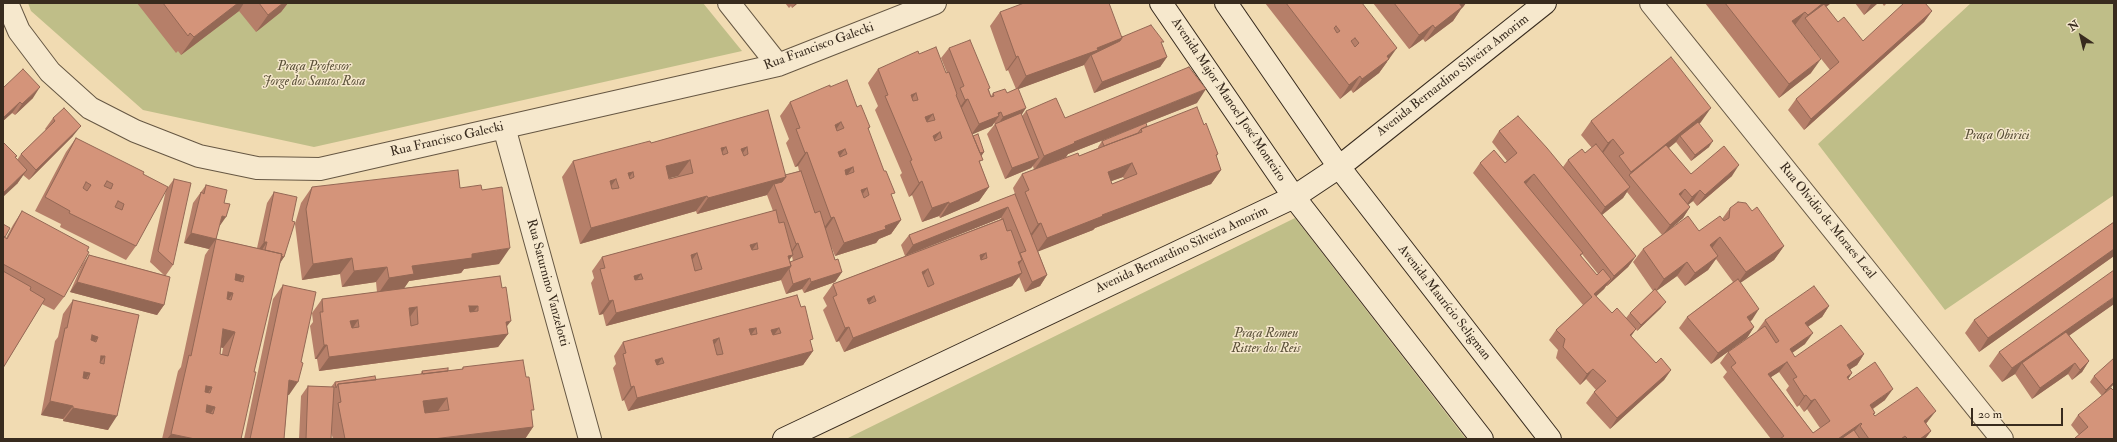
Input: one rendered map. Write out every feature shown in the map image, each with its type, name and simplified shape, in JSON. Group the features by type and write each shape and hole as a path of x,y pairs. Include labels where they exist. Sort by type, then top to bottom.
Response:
{"street":[{"name":"Rua Francisco Galecki","path":"7,3 19,31 50,72 90,108 135,131 199,156 257,168 320,169 778,65 935,3"},
{"path":"729,3 778,65"},
{"name":"Avenida Major Manoel José Monteiro","path":"1161,3 1294,197"},
{"path":"1226,3 1339,167"},
{"name":"Avenida Bernardino Silveira Amorim","path":"784,439 1294,197 1339,167 1545,3"},
{"name":"Rua Olvidio de Moraes Leal","path":"1651,3 2002,439"},
{"name":"Rua Saturnino Vanzelotti","path":"504,127 590,439"},
{"name":"Avenida Maurício Seligman","path":"1339,167 1550,439"},
{"path":"1294,197 1482,439"}],"green space":[{"name":"Praça Professor Jorge dos Santos Rosa","path":"28,3 703,3 742,51 314,147 143,110 31,11"},
{"name":"Praça Obirici","path":"1971,3 2114,3 2114,195 1945,310 1818,144"},
{"name":"Praça Romeu Ritter dos Reis","path":"1295,218 1466,439 846,439"}],"building":[{"path":"163,3 238,3 194,37 190,33 188,36"},
{"path":"259,3 283,3 268,15"},
{"path":"1024,3 1109,3 1122,38 1097,48 1098,50 1026,76 1018,56 1016,57 1000,12"},
{"path":"1286,3 1362,3 1397,48 1387,56 1389,59 1362,79 1360,76 1349,85","holes":["1336,26 1340,31 1337,33 1334,28","1355,38 1359,43 1355,47 1351,41"]},
{"path":"1394,3 1459,3 1462,7 1435,28 1433,25 1419,35"},
{"path":"1725,3 1823,3 1808,15 1805,12 1792,21 1821,59 1789,84"},
{"path":"1904,3 1925,3 1932,11 1811,119 1796,99 1839,62 1805,18 1824,4 1838,22 1844,17 1863,41"},
{"path":"1151,25 1164,42 1161,42 1167,57 1102,82 1091,55 1120,41 1122,37"},
{"path":"970,40 990,88 988,89 991,97 994,96 993,93 1005,89 1007,93 1018,88 1026,108 1003,117 1001,112 998,113 999,116 979,124 968,99 965,100 960,88 964,86 949,48"},
{"path":"936,47 946,73 949,72 957,94 956,95 983,160 979,161 989,187 949,204 949,202 932,208 922,181 919,183 910,161 912,160 885,96 888,95 878,69 918,51 919,54","holes":["916,93 918,100 913,101 911,95","933,114 935,120 927,122 925,117","940,132 942,138 935,141 933,136"]},
{"path":"1671,57 1711,108 1631,172 1619,156 1624,153 1613,139 1608,143 1591,121"},
{"path":"1189,67 1206,89 1074,142 1075,143 1044,156 1026,111 1056,98 1065,118"},
{"path":"23,69 40,87 22,104 20,102 3,118 3,88"},
{"path":"847,80 857,107 861,105 870,127 868,128 884,171 886,171 895,193 891,194 901,220 885,226 886,229 844,243 834,217 831,218 807,152 805,153 796,129 800,128 790,102 830,85 830,87","holes":["841,122 844,128 837,131 835,125","845,149 847,154 840,157 838,152","853,167 854,172 846,175 845,170","867,188 869,195 864,198 861,190"]},
{"path":"1197,107 1204,125 1206,123 1218,154 1216,155 1221,170 1102,215 1103,216 1047,238 1041,223 1038,224 1025,192 1029,190 1022,174 1078,153 1079,156 1142,132 1141,129","holes":["1132,163 1137,174 1112,184 1108,172"]},
{"path":"64,108 81,126 36,170 21,154 55,121 53,118"},
{"path":"768,110 786,177 708,198 707,196 591,228 573,161 650,141 651,143","holes":["726,147 728,153 723,155 721,148","747,147 748,154 744,156 741,149","690,160 693,173 669,179 666,166","633,172 634,177 630,179 628,173","616,179 619,188 612,189 610,181"]},
{"path":"1021,113 1039,158 1012,168 995,124"},
{"path":"1518,116 1547,148 1636,256 1614,276 1534,174 1524,182 1583,253 1580,255 1597,275 1603,269 1611,279 1594,294 1612,313 1617,308 1636,329 1630,335 1656,363 1661,358 1671,370 1617,418 1594,392 1606,381 1593,369 1587,374 1563,347 1565,339 1556,330 1592,297 1480,163 1494,150 1505,163 1517,153 1499,131"},
{"path":"1698,122 1713,141 1695,155 1680,136"},
{"path":"1146,123 1147,126 1141,129 1138,133 1104,146 1102,141"},
{"path":"978,134 984,152 980,153 973,136"},
{"path":"76,138 144,172 143,174 168,187 136,246 69,213 70,211 45,197","holes":["107,181 113,184 111,189 104,186","86,182 91,185 87,191 83,188","118,201 124,204 122,210 115,207"]},
{"path":"3,142 17,156 15,157 27,170 3,193"},
{"path":"1596,144 1630,187 1605,207 1568,160 1582,149 1585,153"},
{"path":"1666,145 1691,174 1724,146 1739,165 1705,195 1700,190 1692,197 1685,189 1679,194 1690,207 1670,225 1629,175"},
{"path":"458,170 460,188 481,185 482,190 502,187 510,248 472,254 472,258 412,266 414,274 389,278 387,267 354,271 352,258 313,264 306,209 312,187"},
{"path":"801,171 815,213 820,211 835,260 838,259 842,272 811,282 810,278 793,284 789,269 791,266 790,262 803,257 798,243 796,244 774,184 782,182 786,177 785,175"},
{"path":"174,179 191,183 173,265 158,251"},
{"path":"206,185 227,190 224,203 230,204 226,217 222,216 216,239 191,233 201,192 204,194"},
{"path":"274,192 297,197 292,221 295,222 284,257 281,256 282,254 265,250 267,242 264,242"},
{"path":"1015,194 1047,275 1032,282 1020,253 1026,251 1008,207 913,245 909,235"},
{"path":"1738,202 1746,203 1752,211 1757,207 1784,246 1746,272 1720,237 1710,245 1718,256 1695,273 1687,262 1664,279 1643,249 1688,216 1699,231 1720,216 1724,221 1729,218 1730,208"},
{"path":"776,210 779,223 784,222 793,255 788,256 791,266 616,313 613,300 609,301 600,269 605,268 602,257","holes":["757,243 758,249 752,250 750,245","697,253 702,269 695,271 691,255","641,274 643,279 635,280 634,276"]},
{"path":"22,211 89,247 87,251 89,252 64,297 3,264 3,236 7,239"},
{"path":"1003,219 1007,231 1011,230 1022,260 1018,262 1022,273 853,338 849,327 845,328 833,297 837,295 833,284","holes":["986,253 987,258 981,260 980,255","928,269 934,284 928,287 922,272","874,296 876,301 869,304 867,299"]},
{"path":"2114,222 2114,249 1988,338 1974,320"},
{"path":"3,224 10,228 5,237 3,236"},
{"path":"216,239 282,254 254,372 256,372 241,439 195,439 171,434 189,355 191,356","holes":["236,274 244,276 243,282 235,280","228,292 233,293 231,300 227,299","223,329 235,332 228,356 220,354","206,386 212,387 210,393 205,392","207,405 215,407 213,414 206,412"]},
{"path":"89,255 170,277 164,305 77,282"},
{"path":"2114,270 2114,297 2012,368 1999,352"},
{"path":"3,271 31,287 30,290 45,299 3,368"},
{"path":"500,276 502,288 506,287 511,321 506,322 508,334 329,357 327,345 324,345 320,312 323,312 322,299","holes":["469,306 478,306 478,311 470,312","417,307 418,324 411,326 409,308","358,320 359,327 352,328 350,321"]},
{"path":"1738,279 1759,309 1747,317 1754,327 1718,353 1687,317"},
{"path":"283,285 316,292 301,362 303,363 298,382 289,380 284,439 250,439"},
{"path":"1814,286 1829,306 1805,323 1813,333 1790,349 1795,357 1841,325 1864,354 1847,365 1852,373 1847,377 1849,380 1875,362 1893,389 1870,405 1875,413 1873,414 1875,416 1917,387 1936,411 1924,421 1931,431 1920,439 1908,439 1905,436 1901,439 1869,439 1860,426 1862,424 1861,423 1838,439 1780,439 1784,436 1731,367 1736,363 1728,352 1765,326 1776,343 1779,341 1765,320","holes":["1787,362 1797,377 1793,379 1804,396 1806,395 1811,401 1815,399 1830,421 1813,433 1768,374"]},
{"path":"1655,289 1666,302 1641,325 1630,313"},
{"path":"797,295 801,307 805,306 813,339 810,340 813,351 637,398 634,386 631,387 623,354 626,353 623,342","holes":["756,328 757,334 751,335 749,329","779,328 781,333 773,335 771,330","719,338 723,354 717,355 713,340","662,358 664,363 657,365 655,360"]},
{"path":"73,300 139,315 117,416 73,408 73,406 50,401 65,328 67,328","holes":["92,335 98,337 96,342 91,340","101,356 105,356 104,364 100,363","84,372 90,373 88,379 83,378"]},
{"path":"2066,332 2089,361 2080,370 2075,363 2040,388 2022,363"},
{"path":"2114,358 2114,382 2106,390 2094,376"},
{"path":"523,360 526,377 529,377 534,410 531,410 533,427 433,439 345,439 338,403 341,402 338,384 463,369 463,367","holes":["447,398 449,410 425,413 423,401"]},
{"path":"448,368 448,371 423,374 422,371"},
{"path":"375,376 376,380 338,384 336,388 335,382"},
{"path":"308,386 334,387 331,439 306,439"},
{"path":"2111,388 2114,391 2114,439 2076,439 2075,438 2088,427 2078,415"},
{"path":"1854,430 1860,439 1841,439"}]}
